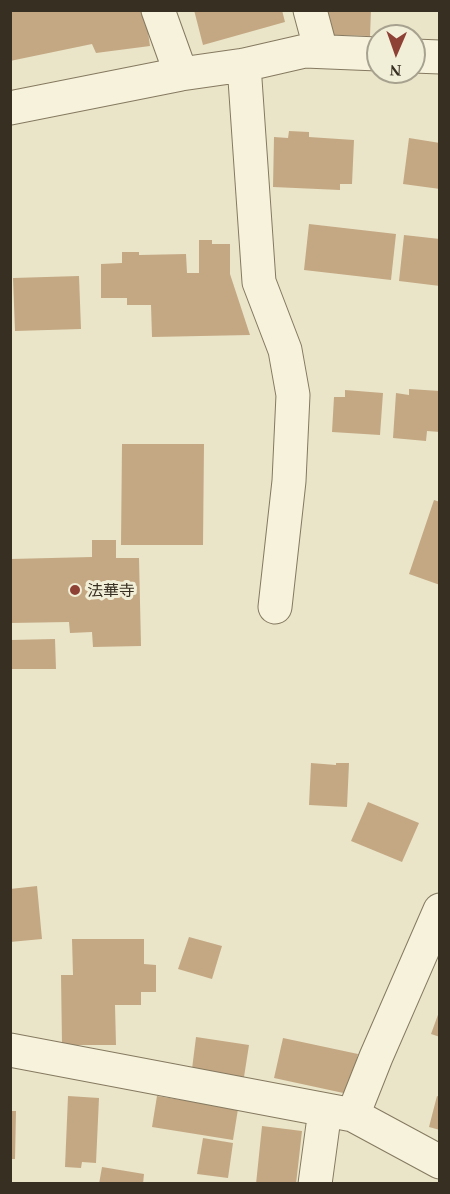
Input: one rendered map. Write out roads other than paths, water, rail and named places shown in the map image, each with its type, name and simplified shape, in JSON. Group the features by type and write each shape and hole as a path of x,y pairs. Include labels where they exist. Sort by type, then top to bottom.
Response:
{"street":[{"path":"158,10 181,75"},
{"path":"310,10 321,51"},
{"path":"10,108 244,65 305,51 366,53"},
{"path":"244,65 259,282 285,350 293,395 289,481 275,607"},
{"path":"315,1184 339,1113 376,1057 440,910"},
{"path":"10,1050 339,1113 440,1162"}],"place":[{"name":"法華寺","path":"75,590"}]}
